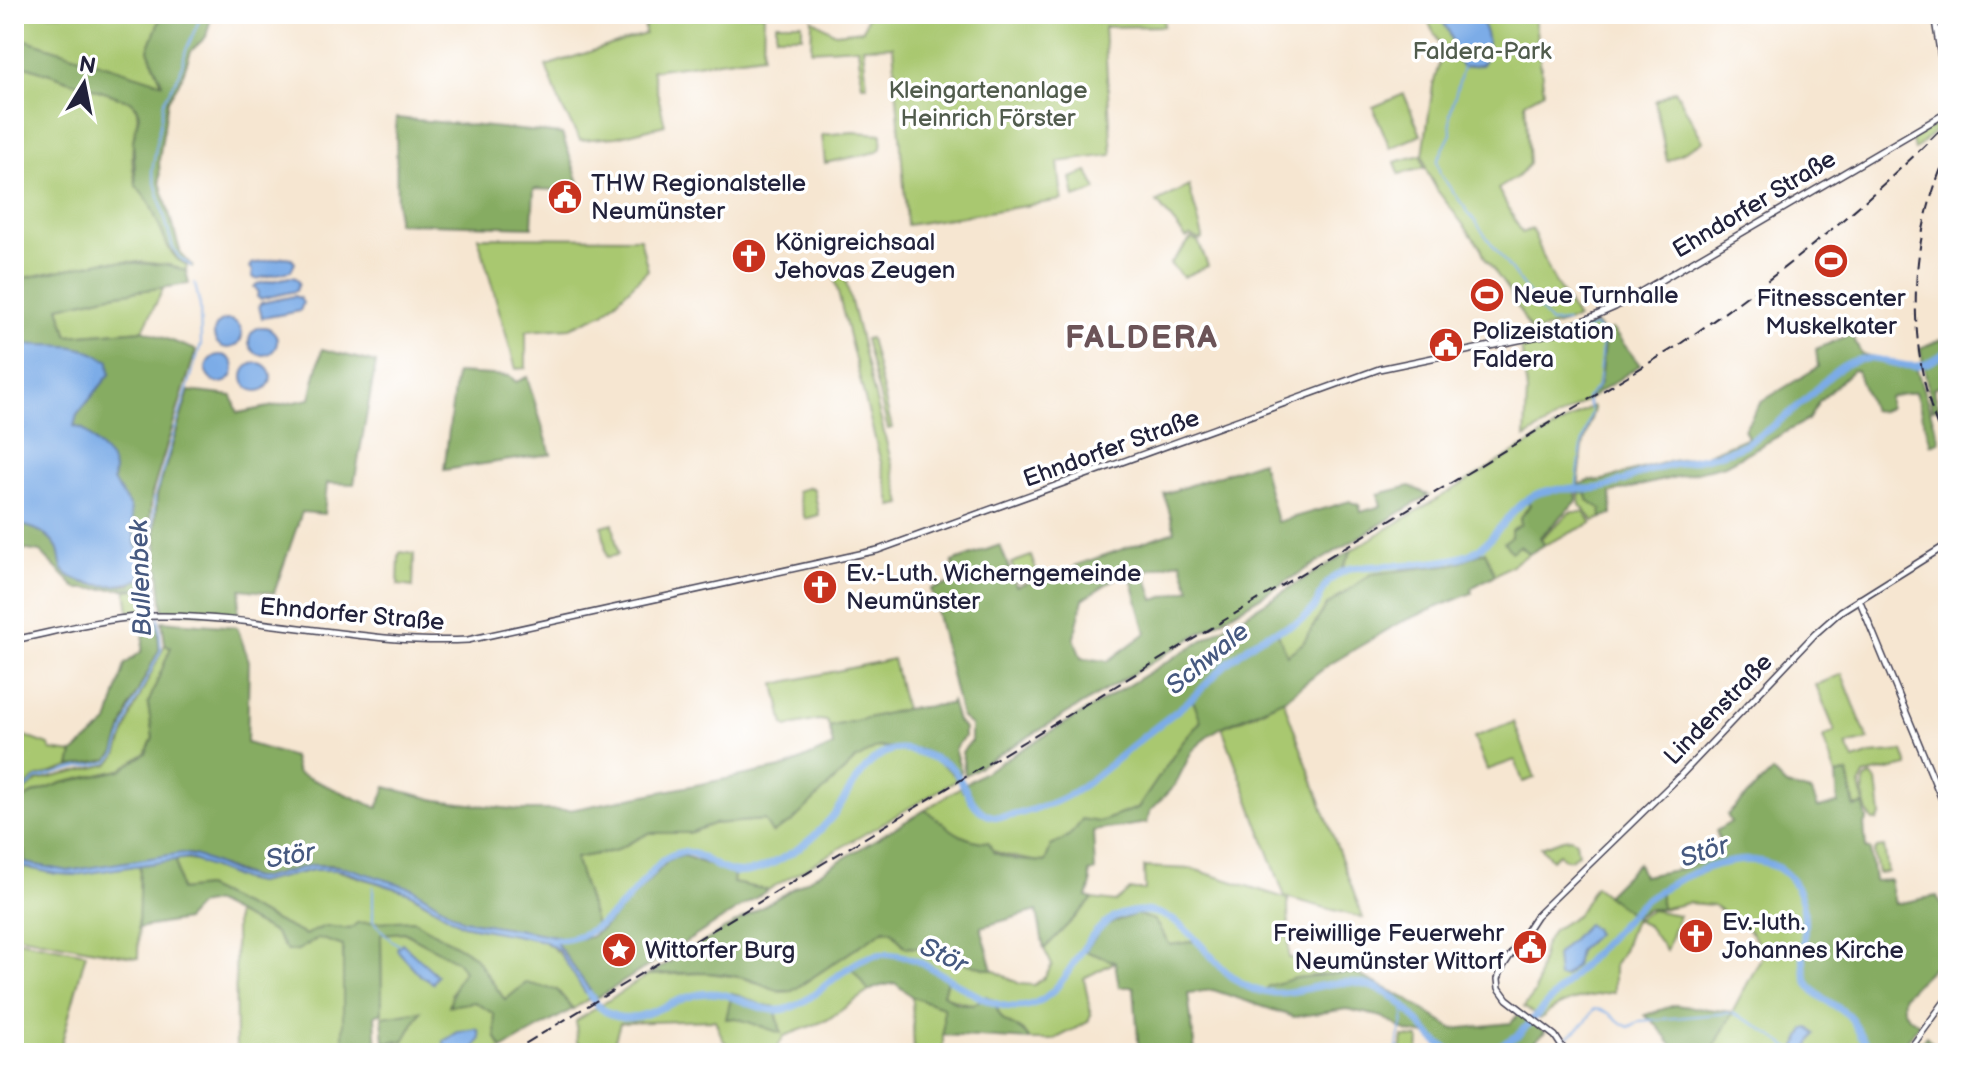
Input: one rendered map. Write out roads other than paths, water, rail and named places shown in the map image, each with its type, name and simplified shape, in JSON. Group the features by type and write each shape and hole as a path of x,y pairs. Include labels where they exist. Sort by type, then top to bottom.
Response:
{"street":[{"path":"1934,14 1948,101"},
{"path":"1944,70 1948,80"},
{"name":"Ehndorfer Straße","path":"14,640 92,624 166,616 416,640 468,640 878,550 1379,369 1545,335 1595,318 1948,112"},
{"name":"Lindenstraße","path":"1566,1053 1555,1036 1503,995 1498,979 1528,927 1680,776 1815,634 1859,599 1948,544"},
{"path":"1859,599 1948,814"},
{"path":"1907,1053 1948,997"}],"water":[{"path":"1438,14 1478,14 1488,46 1481,65 1463,67"},
{"path":"285,257 295,263 291,271 256,279 252,277 252,264"},
{"path":"296,278 299,283 296,291 260,299 257,297 258,291 254,287 257,284"},
{"path":"294,296 303,303 300,311 262,318 261,303"},
{"path":"228,320 238,324 242,334 238,344 228,348 218,344 214,334 218,324"},
{"path":"263,327 273,331 277,341 273,351 263,355 253,351 249,341 253,331"},
{"path":"14,343 84,349 109,361 110,374 77,415 74,426 83,429 110,458 114,469 113,481 130,507 136,546 143,554 141,578 113,585 80,581 64,571 57,547 49,537 32,528 14,524"},
{"path":"220,355 230,359 234,369 230,379 220,383 210,379 206,369 210,359"},
{"path":"257,363 267,367 271,377 267,387 257,391 247,387 243,377 247,367"},
{"path":"182,853 253,878 312,865 345,867 412,888 463,920 561,937 562,941 556,943 596,999 591,1002 558,950 544,941 463,925 410,893 340,870 313,870 257,883 188,858 76,875 14,865 14,861 68,871"},
{"path":"1587,924 1594,928 1596,934 1578,951 1575,966 1564,977 1558,977 1556,955"},
{"path":"402,943 437,975 433,983 421,976 398,951"},
{"path":"1809,1028 1815,1034 1805,1053 1793,1053 1805,1029"},
{"path":"476,1029 480,1039 472,1052 451,1053 444,1046 444,1041 458,1032"}],"waterway":[{"name":"Bullenbek","path":"191,266 173,248 152,171 164,100 180,73 186,50 202,14"},
{"path":"1463,67 1450,114 1451,134 1437,161 1440,174 1550,323 1567,322"},
{"name":"Bullenbek","path":"14,798 37,779 109,762 116,753 131,710 161,650 152,530 155,495 201,344 200,306 195,284"},
{"path":"1574,334 1594,326 1603,334 1598,386 1586,398 1591,410"},
{"name":"Schwale","path":"555,940 572,938 603,923 663,860 674,854 692,853 734,872 758,869 782,858 819,831 860,774 879,756 890,751 913,750 947,764 956,773 976,807 988,815 1002,817 1018,814 1059,800 1105,769 1253,643 1304,618 1312,611 1326,586 1339,574 1351,568 1431,562 1472,553 1490,539 1520,505 1539,493 1607,487 1652,470 1722,453 1768,430 1844,365 1864,359 1922,365 1948,349"},
{"path":"1576,489 1582,444 1591,413"},
{"name":"Stör","path":"1487,1053 1518,1035 1642,902 1705,869 1752,860 1773,865 1790,878 1804,911 1803,961 1810,986 1848,1015 1864,1041 1878,1053"},
{"path":"373,887 373,921 399,945"},
{"name":"Stör","path":"589,994 602,1009 616,1016 631,1018 708,993 729,996 769,1010 780,1010 801,1003 865,959 895,955 930,967 981,998 1016,1007 1036,1003 1051,993 1097,930 1112,919 1131,912 1150,912 1182,926 1233,978 1248,987 1276,993 1347,983 1379,989 1393,997 1433,1038 1456,1053"},
{"path":"1398,1053 1404,1013 1408,1009"},
{"path":"1564,1040 1585,1023 1594,1009 1606,1012 1629,1027 1640,1021 1730,1013"},
{"path":"1733,1013 1794,1051"}],"railway":[{"path":"510,1053 1677,346 1818,241 1885,183 1948,122"},
{"path":"1948,152 1924,226 1916,302 1924,379 1948,453"}],"place":[{"name":"THW Regionalstelle Neumünster","path":"565,197"},
{"name":"Königreichsaal Jehovas Zeugen","path":"749,256"},
{"name":"Fitnesscenter Muskelkater","path":"1831,261"},
{"name":"Neue Turnhalle","path":"1487,295"},
{"name":"Polizeistation Faldera","path":"1446,345"},
{"name":"Ev.-Luth. Wicherngemeinde Neumünster","path":"820,587"},
{"name":"Ev.-luth. Johannes Kirche","path":"1696,936"},
{"name":"Freiwillige Feuerwehr Neumünster Wittorf","path":"1530,947"},
{"name":"Wittorfer Burg","path":"619,950"}],"district":[{"name":"FALDERA","path":"1142,337"}],"park label":[{"name":"Faldera-Park","path":"1482,51"},
{"name":"Kleingartenanlage Heinrich Förster","path":"988,104"}]}
